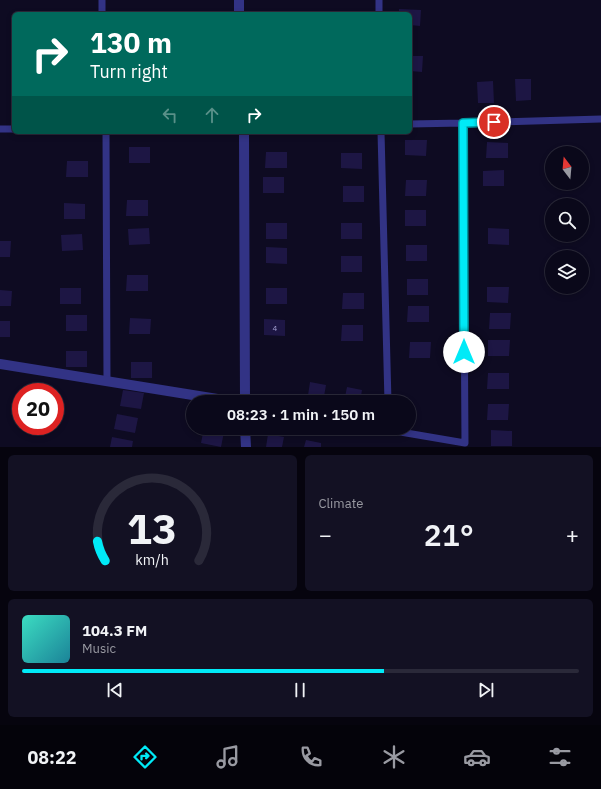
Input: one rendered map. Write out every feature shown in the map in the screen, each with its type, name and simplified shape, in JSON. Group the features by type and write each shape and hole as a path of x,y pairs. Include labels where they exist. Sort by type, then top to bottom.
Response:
{"street":[{"path":"239,0 239,12"},
{"path":"244,134 245,395"},
{"path":"0,364 190,395"},
{"path":"245,435 246,447"}],"lane":[{"path":"102,0 102,12"},
{"path":"379,0 379,12"},
{"path":"412,124 601,119"},
{"path":"416,434 465,444 463,123"},
{"path":"0,129 12,129"},
{"path":"106,134 106,382"},
{"path":"381,134 388,395"}],"building":[{"path":"399,9 421,10 420,26 412,25 412,12 399,12"},
{"path":"412,56 423,56 422,72 412,71"},
{"path":"515,79 531,79 531,100 516,101"},
{"path":"493,81 494,103 478,103 477,82"},
{"path":"405,140 427,140 426,156 405,155"},
{"path":"487,142 508,143 508,158 486,158"},
{"path":"129,147 150,147 150,163 129,163"},
{"path":"266,152 287,152 287,168 265,168"},
{"path":"341,153 362,153 362,169 341,168"},
{"path":"67,161 88,161 88,177 66,177"},
{"path":"504,170 504,186 483,186 483,171"},
{"path":"263,177 284,177 284,193 263,193"},
{"path":"406,180 427,180 426,196 405,196"},
{"path":"343,186 364,186 364,202 343,202"},
{"path":"127,200 148,200 148,216 126,216"},
{"path":"64,203 85,204 85,219 64,219"},
{"path":"405,210 426,210 426,226 405,226"},
{"path":"266,223 287,223 287,239 266,239"},
{"path":"341,223 362,223 362,239 341,239"},
{"path":"149,228 150,244 129,245 128,229"},
{"path":"488,228 509,229 509,245 488,244"},
{"path":"82,234 83,250 62,251 61,235"},
{"path":"0,241 11,241 10,257 0,257"},
{"path":"406,245 427,245 427,261 406,261"},
{"path":"266,247 287,248 287,264 266,263"},
{"path":"341,256 362,256 362,272 341,272"},
{"path":"127,275 148,275 148,291 126,291"},
{"path":"407,279 428,279 428,295 407,295"},
{"path":"487,287 509,287 508,303 487,302"},
{"path":"60,288 81,288 81,304 60,304"},
{"path":"266,288 287,288 287,304 266,304"},
{"path":"0,290 12,291 11,306 0,306"},
{"path":"343,293 364,293 364,309 342,309"},
{"path":"408,306 429,306 429,322 407,322"},
{"path":"490,313 511,313 510,329 489,329"},
{"path":"66,315 87,315 87,331 66,331"},
{"path":"130,318 151,319 150,334 129,334"},
{"path":"264,319 285,320 285,336 264,335"},
{"path":"0,321 10,321 10,337 0,337"},
{"path":"342,325 363,325 363,341 341,341"},
{"path":"488,340 510,340 509,356 488,356"},
{"path":"410,342 431,342 430,358 409,358"},
{"path":"66,351 87,351 87,367 66,367"},
{"path":"131,362 152,362 152,378 131,378"},
{"path":"488,373 509,373 509,389 487,389"},
{"path":"310,382 326,385 324,395 308,395"},
{"path":"347,387 362,390 361,395 345,395"},
{"path":"123,390 144,393 141,409 120,406"},
{"path":"488,404 509,404 508,420 487,420"},
{"path":"117,414 138,418 135,433 114,429"},
{"path":"491,430 512,431 512,446 491,446"},
{"path":"203,435 223,435 221,447 201,443"},
{"path":"268,435 284,437 282,447 266,447"},
{"path":"112,437 133,441 132,447 110,447"},
{"path":"306,440 321,443 321,447 304,447"}],"route":[{"path":"464,352 463,123 494,122"}]}
